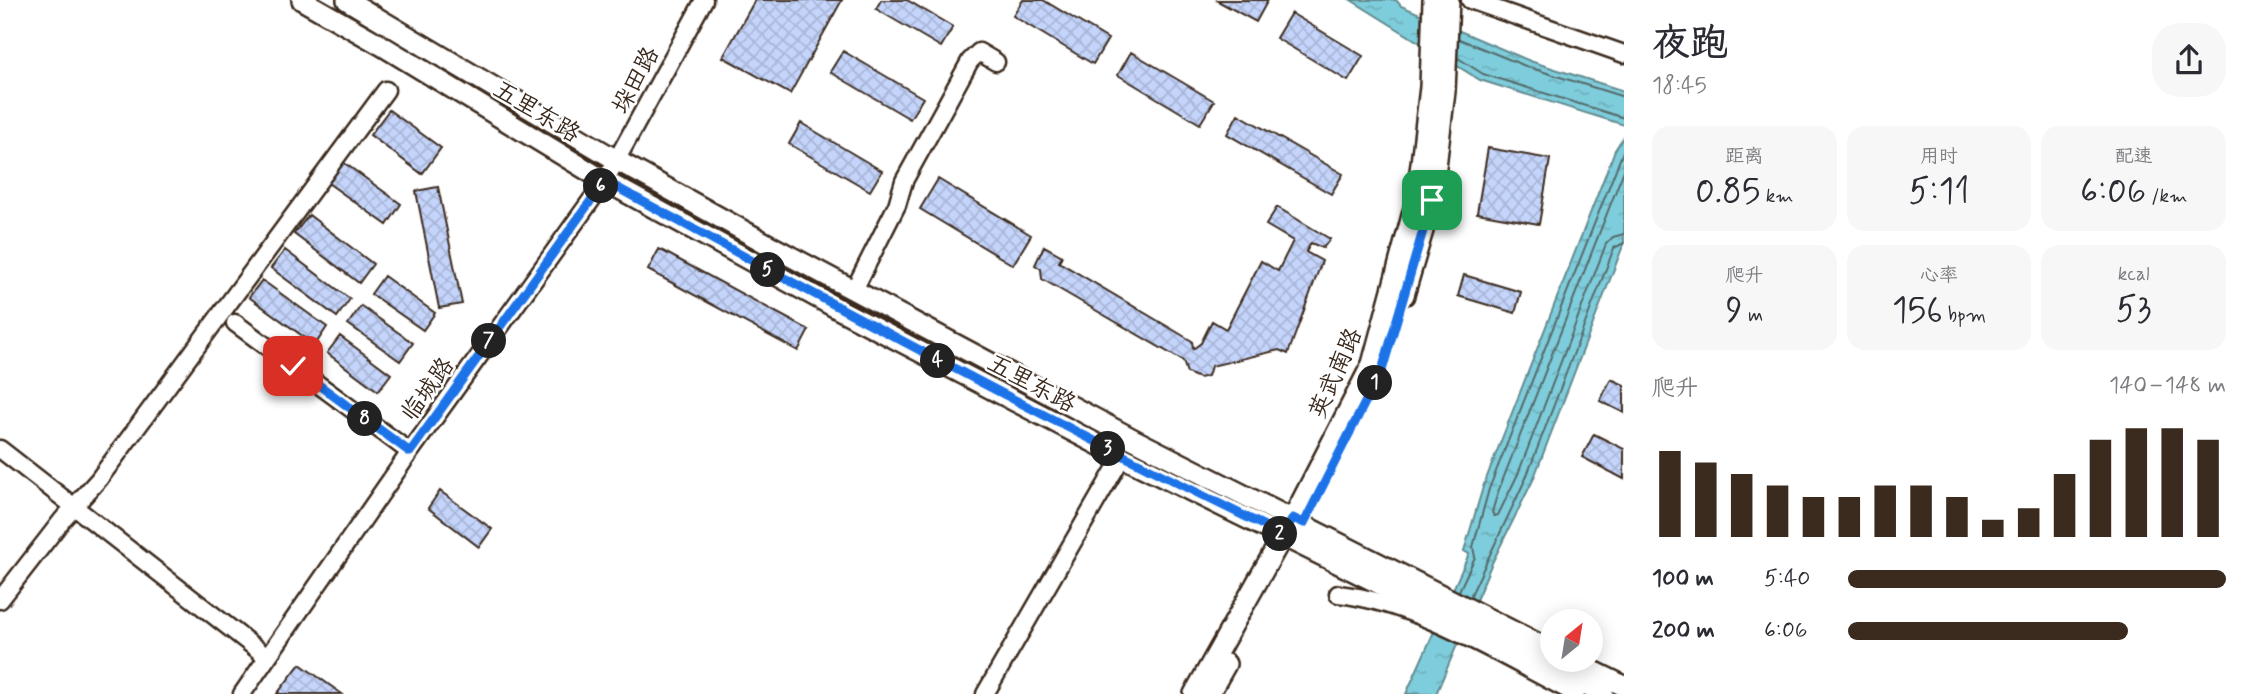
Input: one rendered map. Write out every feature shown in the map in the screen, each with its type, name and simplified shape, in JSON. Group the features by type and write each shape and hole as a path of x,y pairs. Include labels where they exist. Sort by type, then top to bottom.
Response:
{"main road":[{"name":"五里东路","path":"302,0 605,181 828,303 1122,457 1293,529"},
{"name":"五里东路","path":"347,0 618,161 1133,439 1409,595 1603,694"},
{"name":"英武南路","path":"1194,694 1293,529 1383,367 1432,200 1441,8"},
{"name":"英武南路","path":"1209,694 1293,529"},
{"name":"五里东路","path":"1480,631 1540,647"},
{"path":"1595,672 1624,686"}],"street":[{"name":"垛田路","path":"605,181 704,0"},
{"path":"1470,0 1624,54"},
{"path":"854,290 897,205 904,181 970,61 979,52 996,62"},
{"path":"0,600 63,519 76,507 252,276 386,90"},
{"name":"临城路","path":"242,694 410,452 605,181"},
{"path":"234,323 410,452"},
{"path":"0,449 267,657"},
{"path":"985,694 1122,457"},
{"path":"1338,594 1364,597 1409,595"},
{"path":"1480,631 1576,694"}],"water":[{"path":"1351,0 1396,0 1401,6 1530,61 1624,91 1624,125 1480,80"},
{"path":"1624,136 1624,243 1533,480 1491,565 1436,694 1406,694 1469,554 1464,551 1483,487 1615,150"}],"building":[{"path":"755,0 842,0 790,94 723,57"},
{"path":"881,0 907,0 953,27 941,47 876,9"},
{"path":"1023,0 1043,0 1108,39 1093,64 1013,16"},
{"path":"1216,0 1268,0 1256,22"},
{"path":"1291,13 1363,56 1348,81 1276,38"},
{"path":"843,51 923,98 910,119 830,72"},
{"path":"1131,52 1214,101 1200,124 1118,75"},
{"path":"389,110 441,148 422,174 370,135"},
{"path":"1238,114 1343,174 1331,194 1227,134"},
{"path":"801,123 882,171 870,191 789,144"},
{"path":"1488,148 1550,159 1539,224 1477,213"},
{"path":"343,162 401,204 387,225 328,183"},
{"path":"938,179 1031,235 1013,265 920,209"},
{"path":"438,187 462,304 439,308 416,191"},
{"path":"1277,207 1330,239 1323,248 1311,243 1306,252 1322,261 1288,354 1279,350 1211,366 1208,376 1199,378 1187,373 1183,361 1042,279 1041,269 1035,265 1044,246 1062,256 1059,262 1192,341 1193,349 1201,343 1212,321 1226,329 1261,261 1278,271 1293,241 1266,225"},
{"path":"309,215 373,264 359,283 294,234"},
{"path":"659,249 809,330 798,351 648,270"},
{"path":"285,250 350,299 337,317 271,268"},
{"path":"1464,275 1521,292 1515,313 1458,296"},
{"path":"384,276 435,313 423,330 371,294"},
{"path":"262,280 327,327 315,345 249,297"},
{"path":"361,306 413,343 400,361 348,324"},
{"path":"340,336 391,374 378,391 327,353"},
{"path":"1611,379 1624,385 1624,413 1600,401"},
{"path":"1594,434 1624,449 1624,479 1582,457"},
{"path":"440,491 492,529 479,547 428,508"},
{"path":"300,664 342,694 277,694"}],"route":[{"path":"293,366 410,452 605,181 840,310 1122,457 1283,535 1293,518 1304,523 1383,367 1432,200"}]}
